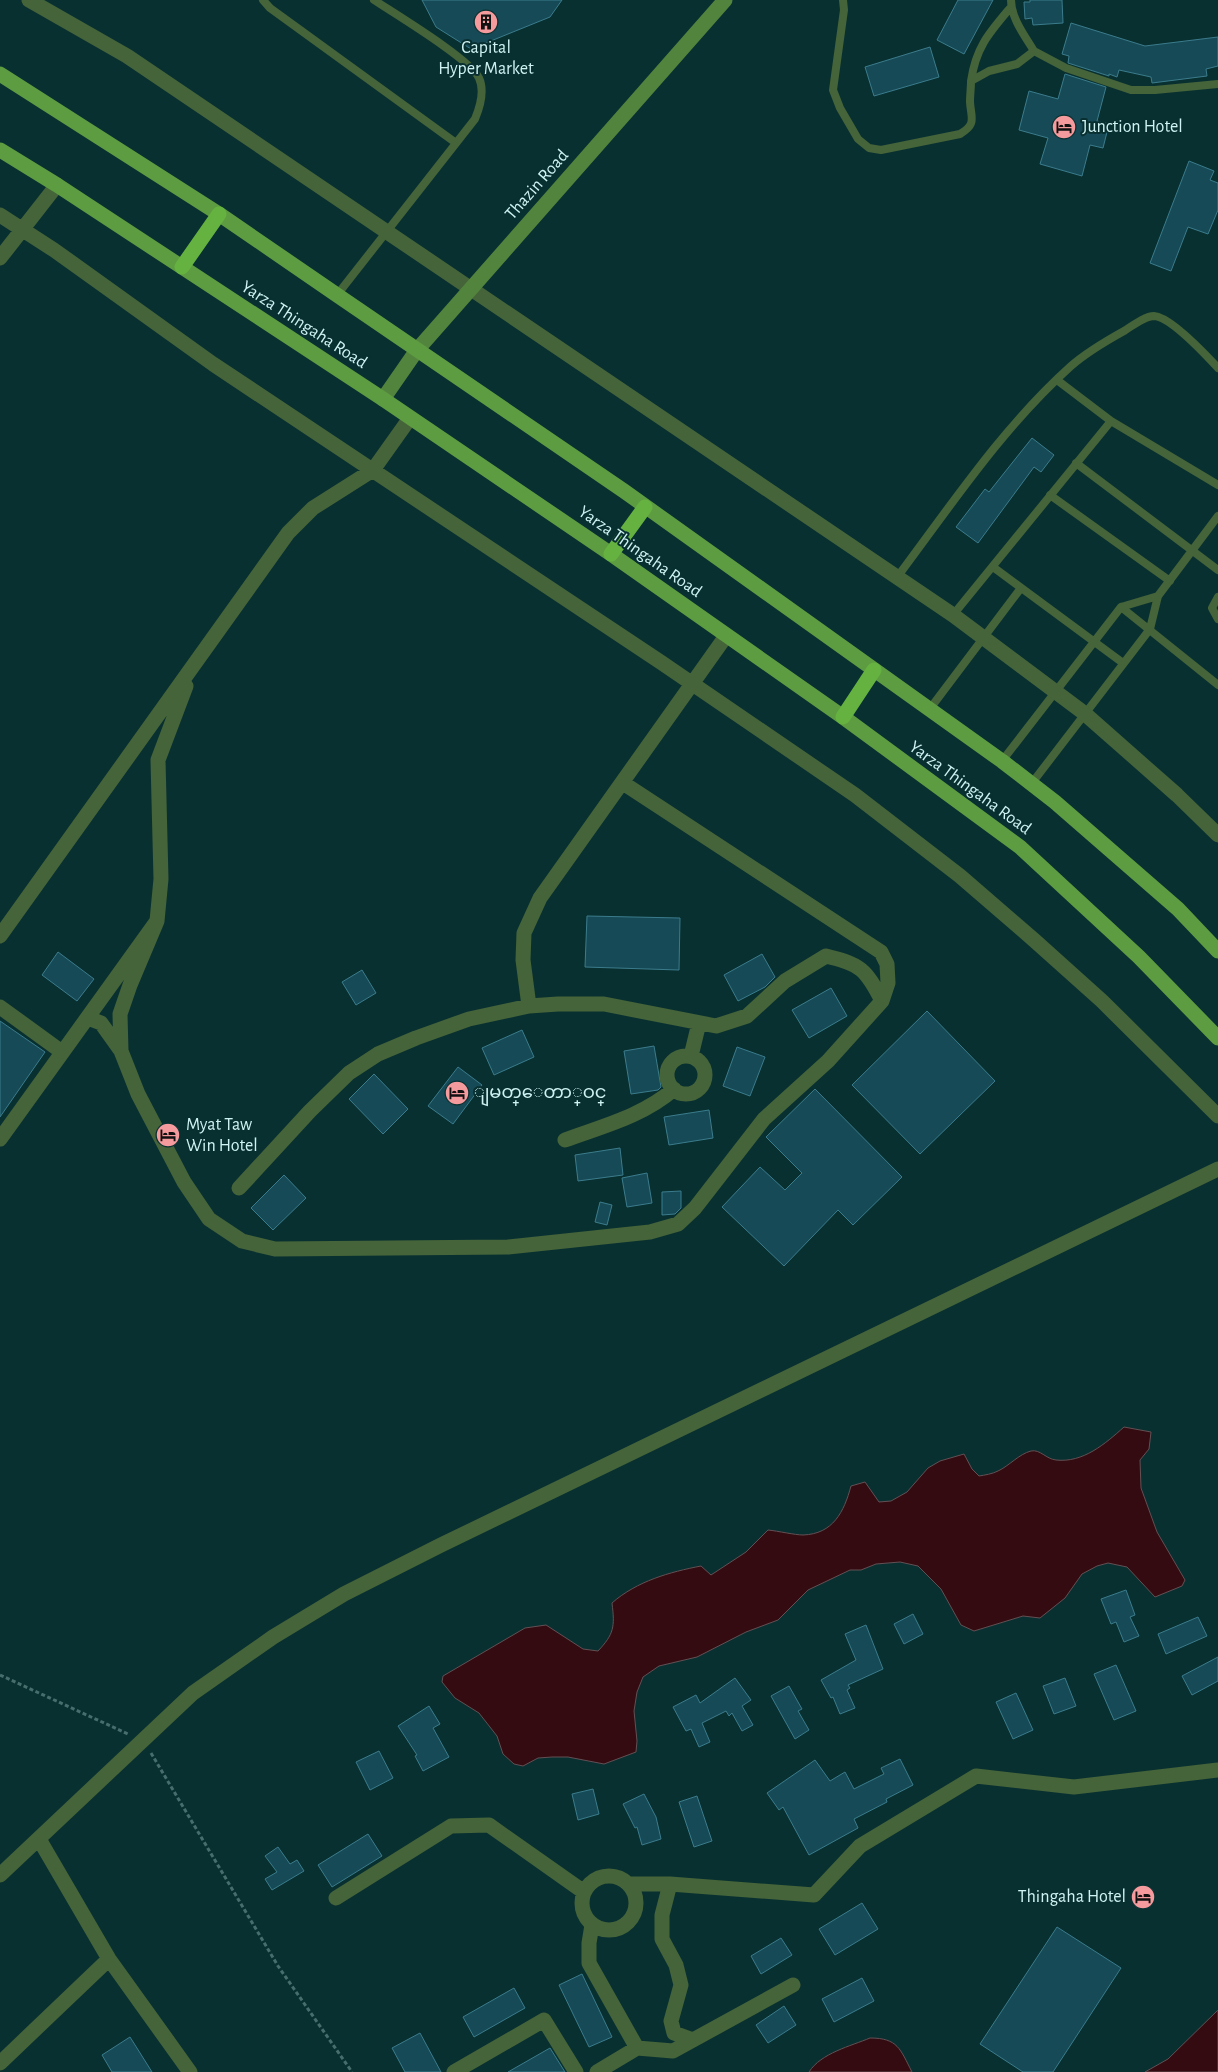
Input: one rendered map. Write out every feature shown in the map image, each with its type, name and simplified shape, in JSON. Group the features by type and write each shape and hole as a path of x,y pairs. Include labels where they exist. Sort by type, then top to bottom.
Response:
{"highway":[{"path":"182,267 220,214"},
{"path":"611,554 645,507"},
{"path":"842,717 874,670"}],"main road":[{"name":"Thazin Road","path":"383,399 417,350 725,0"},
{"path":"0,74 220,214 645,507 1002,761 1032,783 1178,909 1218,951"},
{"name":"Yarza Thingaha Road","path":"0,150 57,185 383,399 611,554 842,717 1020,847 1139,957 1218,1038"}],"street":[{"path":"29,0 126,56 470,290 898,576 985,638 1084,713 1218,835"},
{"path":"0,258 57,185"},
{"path":"0,215 54,250 214,364 855,795 960,876 1102,1001 1218,1116"},
{"path":"0,936 288,533 313,508 373,470 410,418"},
{"path":"529,1006 523,960 524,933 540,898 726,636"},
{"path":"122,1051 120,1014 157,920 161,879 158,760 195,664"},
{"path":"88,1018 101,1023 122,1051 138,1094 184,1182 209,1219 242,1241 275,1249 508,1246 650,1232 678,1224 695,1208 764,1119 828,1061 882,1001 888,983 887,964 881,952 623,783"},
{"path":"0,1139 6,1118 88,1018 157,920"},
{"path":"238,1188 310,1111 349,1073 378,1054 469,1019 529,1006 604,1004 716,1026 746,1016 785,981 826,956 852,962 871,979 882,1001"},
{"path":"0,1007 62,1052"},
{"path":"691,1056 699,1023"},
{"path":"681,1056 691,1056 703,1065 705,1071 703,1084 697,1090 685,1094 674,1089 667,1078 669,1066 673,1061 681,1056"},
{"path":"565,1140 638,1113 658,1102 674,1089"},
{"path":"0,1875 193,1693 274,1637 344,1594 441,1544 1218,1169"},
{"path":"629,1884 670,1884 814,1896 860,1846 976,1776 1074,1787 1218,1770"},
{"path":"336,1898 451,1826 489,1825 584,1892"},
{"path":"39,1839 109,1959 190,2072"},
{"path":"604,1876 622,1879 629,1884 634,1892 636,1900 635,1910 626,1924 609,1930 600,1929 592,1925 582,1910 584,1892 589,1884 604,1876"},
{"path":"670,1884 662,1915 662,1938 676,1965 681,1985 671,2021 674,2033 693,2040"},
{"path":"592,1925 589,1943 589,1964 637,2048"},
{"path":"0,2063 109,1959"},
{"path":"597,2072 637,2048 673,2051 792,1985"},
{"path":"454,2072 544,2020 576,2072"}],"lane":[{"path":"263,0 270,8 456,143"},
{"path":"337,295 475,119 480,106 482,92 479,78 455,55 374,0"},
{"path":"844,0 834,90 840,108 858,139 869,148 882,150 960,134 968,130 973,118 970,105 974,60 989,33 1011,3"},
{"path":"1011,3 1017,23 1034,51 1066,68 1131,90 1155,90 1218,84"},
{"path":"971,81 989,71 1017,64 1034,51"},
{"path":"898,576 991,450 1071,366 1097,346 1142,320 1153,316 1164,319 1199,347 1218,368"},
{"path":"1057,380 1111,421 1218,485"},
{"path":"953,615 1111,421"},
{"path":"1076,464 1218,570"},
{"path":"1050,495 1170,581"},
{"path":"1032,783 1150,629 1158,596 1218,516"},
{"path":"992,567 1123,663"},
{"path":"929,710 1021,588"},
{"path":"1002,761 1055,690 1122,607 1158,596"},
{"path":"1218,597 1212,608 1218,619"},
{"path":"1122,607 1218,685"}],"path":[{"path":"0,1675 143,1741 278,1966 352,2072"}],"shaded area":[{"path":"1124,1427 1151,1432 1149,1449 1140,1460 1141,1488 1157,1532 1185,1580 1182,1586 1155,1597 1127,1567 1108,1563 1097,1566 1082,1574 1065,1598 1040,1618 1023,1616 974,1631 961,1625 941,1589 918,1566 900,1562 876,1564 861,1570 850,1570 808,1590 778,1620 746,1632 697,1657 659,1666 643,1677 637,1692 634,1711 637,1741 636,1752 604,1764 568,1757 552,1757 538,1758 523,1766 514,1764 503,1754 497,1736 479,1713 455,1698 442,1682 443,1676 525,1628 546,1625 583,1649 598,1651 612,1630 612,1603 622,1595 654,1578 689,1568 701,1566 711,1575 746,1552 768,1530 803,1535 822,1531 830,1526 841,1513 851,1486 865,1482 879,1502 891,1501 907,1492 928,1468 940,1461 964,1454 972,1469 979,1476 998,1471 1031,1451 1037,1451 1056,1460 1075,1459 1101,1446"},
{"path":"1218,2010 1218,2072 1145,2072 1168,2059"},
{"path":"870,2038 887,2040 897,2046 912,2072 809,2072 814,2065 829,2055"}],"building":[{"name":"Capital Hyper Market","path":"422,0 562,0 550,17 471,49 436,27"},
{"path":"958,0 993,0 964,54 937,40"},
{"path":"1030,0 1062,0 1063,23 1033,25 1032,18 1025,19 1024,2 1030,2"},
{"path":"1071,23 1145,46 1218,37 1218,66 1206,69 1207,76 1152,83 1151,77 1119,70 1117,77 1109,74 1109,76 1068,63 1069,56 1062,54"},
{"path":"930,47 939,77 874,96 865,67"},
{"name":"Junction Hotel","path":"1065,74 1106,87 1097,121 1109,124 1103,148 1090,145 1082,176 1040,164 1048,138 1019,130 1029,91 1058,99"},
{"name":"Junction Hotel","path":"1189,161 1214,171 1210,180 1218,183 1218,210 1208,234 1188,227 1171,271 1150,263"},
{"path":"1032,438 1054,455 1041,472 1034,467 978,543 956,527 985,489 989,492"},
{"path":"587,916 680,918 679,970 585,967"},
{"path":"58,952 94,979 77,1001 42,975"},
{"path":"762,954 775,977 765,987 738,1001 724,975"},
{"path":"362,970 376,993 356,1005 342,982"},
{"path":"831,988 847,1016 809,1038 792,1010"},
{"path":"927,1011 995,1081 920,1154 852,1085"},
{"path":"0,1021 45,1052 0,1117"},
{"path":"522,1030 534,1057 494,1075 482,1048"},
{"path":"654,1046 661,1087 658,1090 631,1094 624,1051"},
{"path":"737,1047 765,1057 750,1096 723,1086"},
{"path":"458,1067 482,1085 453,1124 428,1106"},
{"path":"374,1074 408,1109 383,1134 349,1099"},
{"path":"815,1089 902,1177 853,1225 838,1210 784,1266 722,1207 760,1167 785,1190 802,1173 766,1137"},
{"path":"709,1110 713,1138 669,1145 664,1117"},
{"path":"620,1148 623,1175 578,1181 575,1155"},
{"path":"647,1173 652,1203 627,1207 622,1178"},
{"path":"284,1175 306,1198 273,1230 251,1208"},
{"path":"681,1191 681,1208 675,1214 662,1215 662,1192"},
{"path":"600,1202 612,1205 607,1225 595,1222"},
{"path":"1126,1590 1135,1615 1130,1617 1139,1636 1124,1642 1116,1622 1111,1624 1101,1599"},
{"path":"913,1614 923,1634 904,1644 894,1624"},
{"path":"1198,1617 1207,1636 1166,1654 1158,1634"},
{"path":"866,1625 883,1669 848,1685 850,1688 847,1690 855,1708 840,1714 833,1697 831,1698 821,1680 856,1660 845,1634"},
{"path":"1218,1657 1218,1681 1192,1695 1182,1676"},
{"path":"1116,1665 1136,1711 1114,1720 1094,1674"},
{"path":"735,1678 751,1700 742,1706 753,1725 742,1731 732,1713 729,1716 726,1711 702,1723 710,1742 699,1747 691,1729 686,1731 673,1707 696,1695 700,1703"},
{"path":"1065,1678 1076,1706 1054,1714 1043,1686"},
{"path":"789,1686 802,1709 798,1711 809,1730 795,1739 771,1696"},
{"path":"1016,1693 1033,1730 1013,1739 996,1702"},
{"path":"429,1706 440,1724 433,1728 449,1757 423,1771 415,1756 417,1755 398,1726"},
{"path":"379,1751 393,1778 370,1790 356,1762"},
{"path":"900,1759 913,1785 886,1799 887,1802 854,1819 858,1828 809,1855 783,1807 779,1810 767,1793 815,1760 830,1781 845,1772 854,1789 884,1774 881,1768"},
{"path":"593,1789 599,1814 578,1820 572,1794"},
{"path":"644,1794 656,1817 661,1839 642,1845 637,1827 635,1828 623,1804"},
{"path":"697,1796 712,1841 694,1847 679,1802"},
{"path":"368,1834 382,1856 332,1887 318,1865"},
{"path":"278,1847 290,1864 297,1860 304,1871 272,1890 265,1879 277,1872 265,1856"},
{"path":"862,1903 878,1929 835,1955 819,1929"},
{"path":"1057,1927 1121,1968 1053,2072 1023,2072 980,2044"},
{"path":"781,1938 792,1955 761,1974 751,1956"},
{"path":"582,1974 612,2037 589,2047 559,1985"},
{"path":"862,1978 874,2001 834,2022 822,1999"},
{"path":"514,1988 525,2008 474,2037 463,2017"},
{"path":"784,2006 796,2025 768,2043 756,2025"},
{"path":"420,2033 441,2072 405,2072 392,2048"},
{"path":"130,2037 152,2072 112,2072 102,2055"},
{"path":"550,2048 565,2072 508,2072"}],"place":[{"name":"Capital Hyper Market","path":"486,22"},
{"name":"Junction Hotel","path":"1064,127"},
{"name":"ျမတ္ေတာ္ဝင္","path":"457,1093"},
{"name":"Myat Taw Win Hotel","path":"168,1135"},
{"name":"Thingaha Hotel","path":"1143,1897"}]}
